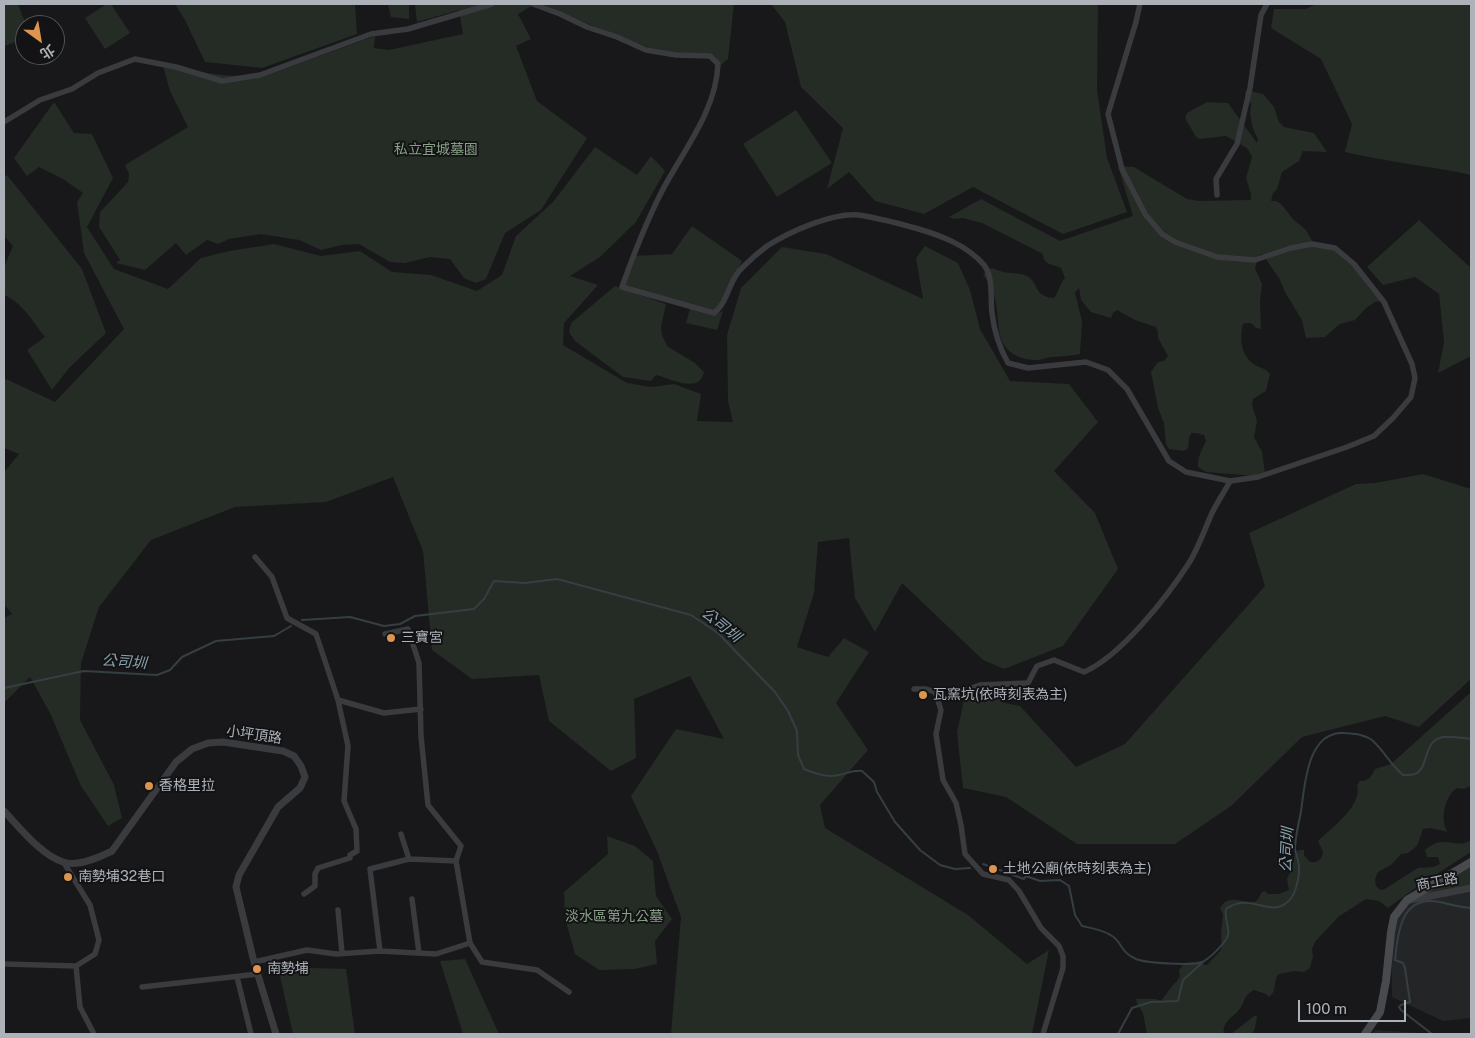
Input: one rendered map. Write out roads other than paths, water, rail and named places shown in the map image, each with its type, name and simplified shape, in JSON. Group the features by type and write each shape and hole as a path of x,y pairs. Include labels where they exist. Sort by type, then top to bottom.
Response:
{"main road":[{"path":"1365,1034 1380,1012 1386,982 1394,917 1408,900 1471,862"}],"street":[{"path":"4,122 40,100 72,89 98,73 135,59 176,67 222,81 260,75 371,34 408,29 492,4"},
{"path":"533,4 646,50 676,55 710,56 718,64 718,78 705,116 661,194 641,236 622,287 714,313 721,308 727,290 741,268 767,246 800,230 835,217 858,215 928,232 960,245 985,266 992,288 991,312 998,345 1008,363 1028,368 1086,362 1108,370 1127,389 1170,460 1186,472 1230,481 1258,477 1347,448 1374,436 1411,397 1415,378 1412,364 1384,302 1354,264 1335,248 1312,244 1291,248 1255,260 1217,257 1175,242 1162,234 1145,214 1122,169 1108,114 1140,4"},
{"path":"1217,195 1216,179 1237,144 1250,88 1261,15 1267,4"},
{"path":"938,700 980,685 1028,683 1037,666 1054,660 1084,672 1097,666 1144,622 1189,563 1213,511 1230,481"},
{"path":"255,557 272,577 287,618 316,634 338,700 348,746 344,801 356,829 356,851 350,855 350,858 318,868 315,874 315,886 304,894"},
{"path":"386,634 408,629 419,663 421,736 428,805 461,846 456,861 470,943 482,962 537,970 569,992"},
{"path":"914,689 926,689 935,692 938,700 941,710 936,734 942,780 956,803 966,854 984,874 1008,880 1019,891 1041,928 1059,946 1064,956 1063,968 1043,1034"},
{"path":"338,700 384,713 421,709"},
{"name":"小坪頂路","path":"64,863 100,858 112,850 176,762 192,749 208,743 223,742 283,751 294,756 301,766 305,777 300,788 278,807 239,875 236,887 254,962 276,1034"},
{"path":"4,811 36,844 51,856 64,863 90,905 99,940 94,954 76,966 4,964"},
{"path":"401,834 409,859"},
{"path":"380,951 370,869 409,859 456,861"},
{"name":"商工路","path":"1408,900 1471,888"},
{"path":"412,898 419,953"},
{"path":"338,910 342,953"},
{"path":"254,962 307,950 336,954 380,951 436,954 470,943"},
{"path":"76,966 80,1007 94,1034"},
{"path":"142,987 258,974"},
{"path":"237,977 251,1034"}],"waterway":[{"name":"公司圳","path":"302,620 350,617 384,626 400,624 415,616 474,609 484,599 494,581 525,583 557,579 691,615 718,633 775,692 788,711 797,731 798,755 804,769 830,776 862,771 874,782 877,792 895,822 920,850 940,865 955,869 970,868"},
{"name":"公司圳","path":"4,688 84,671 157,675 170,670 182,657 216,641 274,636 291,626"},
{"name":"公司圳","path":"983,864 1024,879 1026,876 1040,881 1060,880 1069,886 1075,915 1082,926 1109,934 1115,938 1127,953 1136,959 1169,964 1202,962 1209,958 1227,938 1226,909 1236,904 1245,903 1277,907 1285,904 1292,897 1299,870 1295,849 1304,788 1310,761 1322,741 1332,735 1344,733 1366,737 1377,745 1403,775 1406,775 1415,774 1420,771 1429,749 1436,739 1443,737 1471,739"},
{"name":"公司圳","path":"1432,1034 1399,1007 1410,1002 1405,968 1403,963 1395,960 1400,927 1409,909 1427,901 1471,908"},
{"path":"1118,1034 1132,1008 1151,1002 1178,1001 1183,980 1203,962"}],"place":[{"name":"三寶宮","path":"391,638"},
{"name":"瓦窯坑(依時刻表為主)","path":"923,695"},
{"name":"香格里拉","path":"149,786"},
{"name":"土地公廟(依時刻表為主)","path":"993,869"},
{"name":"南勢埔32巷口","path":"68,877"},
{"name":"南勢埔","path":"257,969"}],"park label":[{"name":"私立宜城墓園","path":"436,150"},
{"name":"淡水區第九公墓","path":"614,917"}]}
